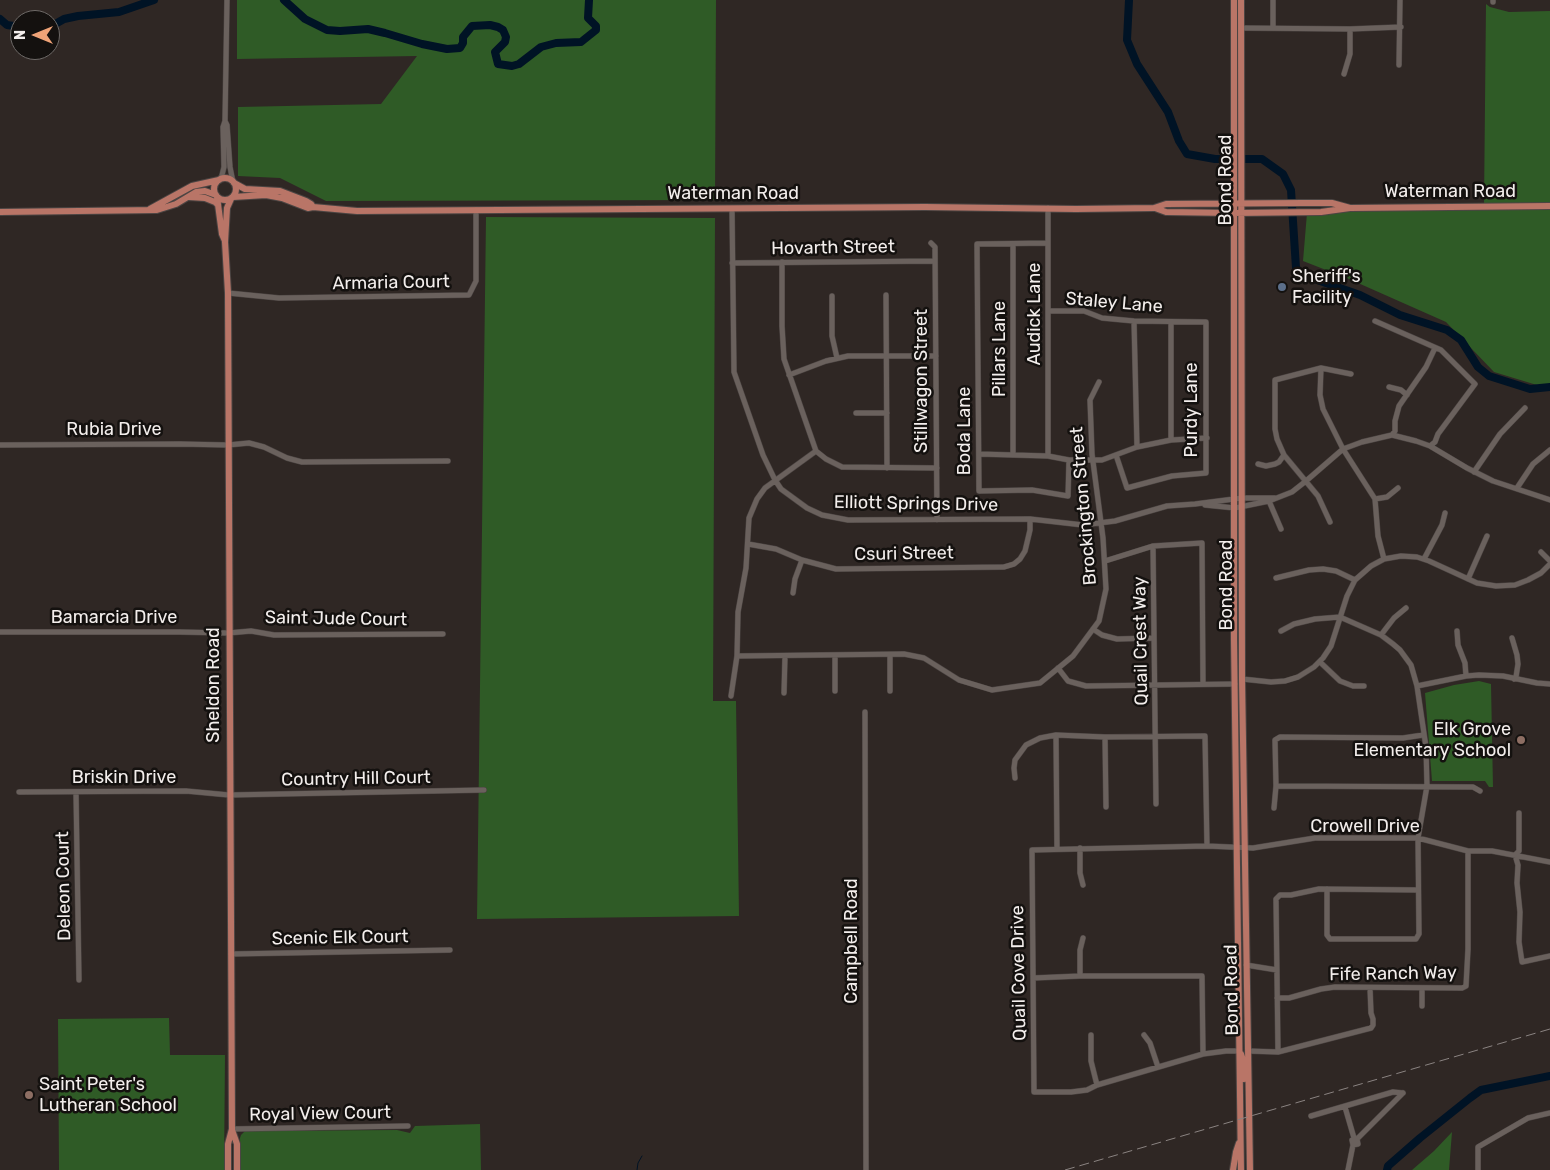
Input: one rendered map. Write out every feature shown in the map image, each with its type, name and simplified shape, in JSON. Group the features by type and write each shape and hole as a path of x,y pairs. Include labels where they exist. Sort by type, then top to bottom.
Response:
{"main road":[{"path":"1235,0 1237,23 1241,28"},
{"name":"Bond Road","path":"1235,0 1233,170 1237,204 1238,507 1242,679 1241,847 1238,922 1241,1170"},
{"name":"Bond Road","path":"1237,204 1241,171 1241,0"},
{"path":"0,212 119,212 150,210 165,209 200,191 225,200 232,198 236,191 234,182 228,178 192,186 150,210"},
{"path":"216,196 214,188 220,180"},
{"name":"Waterman Road","path":"234,182 245,189 280,191 306,201 312,204 313,207"},
{"name":"Waterman Road","path":"232,198 266,195 282,198 303,207 357,211 1154,208 1166,204 1269,203 1332,204 1350,208"},
{"name":"Sheldon Road","path":"216,196 225,242"},
{"path":"189,197 205,198 218,205"},
{"name":"Sheldon Road","path":"232,198 227,208 225,242 228,294 228,633 232,1129 236,1144 237,1170"},
{"name":"Waterman Road","path":"1154,208 1166,212 1237,213 1321,212 1350,208 1550,206"},
{"name":"Bond Road","path":"1238,507 1234,640 1246,965 1250,1170"},
{"path":"1234,640 1239,646 1240,675 1242,679"},
{"path":"1238,922 1241,929 1242,962 1246,965"},
{"path":"1239,1003 1242,1009 1243,1048 1248,1052"},
{"path":"1239,1051 1243,1059 1245,1083 1249,1098"},
{"name":"Sheldon Road","path":"228,1170 228,1144 232,1129"},
{"path":"1233,1170 1236,1152 1241,1140"}],"street":[{"path":"220,180 224,167 223,127 225,121 227,0"},
{"path":"1273,0 1273,28"},
{"path":"1400,0 1400,65"},
{"path":"1241,28 1350,29 1401,27"},
{"path":"1344,74 1350,54 1350,29"},
{"path":"225,121 227,125 230,167 234,182"},
{"path":"1048,208 1048,243"},
{"name":"Elliott Springs Drive","path":"732,209 734,372 763,455 781,489 791,498 822,515 848,520 1030,519 1070,524 1102,524 1167,506 1196,504"},
{"name":"Armaria Court","path":"228,294 279,298 469,295 476,281 476,210"},
{"name":"Stillwagon Street","path":"931,243 935,247 937,520"},
{"name":"Audick Lane","path":"977,244 1048,243 1048,456"},
{"name":"Boda Lane","path":"977,244 979,492 1032,490 1068,496 1069,460"},
{"name":"Pillars Lane","path":"1013,244 1013,454"},
{"name":"Hovarth Street","path":"732,263 935,261"},
{"path":"782,262 782,344 784,360 816,451 826,460 842,467 937,468"},
{"path":"832,296 832,336 837,358"},
{"path":"886,296 887,468"},
{"name":"Staley Lane","path":"1048,311 1084,311 1102,318 1134,321 1206,322"},
{"path":"1134,321 1137,448"},
{"path":"1375,321 1441,350 1475,384 1438,434 1435,442 1430,446"},
{"path":"1171,322 1171,440"},
{"name":"Purdy Lane","path":"1116,455 1127,488 1172,476 1206,473 1206,322"},
{"path":"1392,435 1397,411 1426,366 1435,348"},
{"path":"789,375 848,356 936,356"},
{"path":"1320,368 1320,395 1323,409 1343,449 1375,499 1378,536 1384,559"},
{"path":"1330,522 1318,496 1284,455 1277,439 1275,429 1275,380 1320,368 1351,374"},
{"name":"Brockington Street","path":"738,656 904,654 924,658 959,680 992,690 1040,683 1073,656 1099,621 1106,588 1102,524 1092,460 1090,400 1099,382"},
{"path":"1388,387 1401,390 1407,395"},
{"path":"1474,472 1500,434 1525,408"},
{"path":"856,414 887,413"},
{"path":"1196,504 1238,507 1269,501 1292,492 1343,449 1362,442 1392,435 1430,446 1493,481 1550,500"},
{"path":"979,454 1013,454 1048,456 1069,460 1102,460 1137,448 1171,440 1207,438"},
{"name":"Rubia Drive","path":"0,444 228,445 249,443 259,445 286,458 302,462 448,461"},
{"path":"1517,488 1534,464 1550,450"},
{"path":"731,696 738,656 738,612 746,568 749,518 765,488 816,451"},
{"path":"1258,464 1266,466 1275,464 1284,455"},
{"path":"1375,499 1387,497 1398,488"},
{"path":"1196,504 1238,498 1275,498"},
{"path":"1269,501 1281,530"},
{"path":"1424,559 1442,525 1445,513"},
{"name":"Csuri Street","path":"748,544 776,549 802,560 836,569 1004,567 1014,564 1025,551 1029,536 1030,519"},
{"path":"1468,579 1487,536"},
{"path":"1105,561 1152,546 1202,543 1203,684"},
{"name":"Quail Crest Way","path":"1152,546 1156,804"},
{"path":"1242,679 1271,682 1285,681 1302,675 1320,662 1331,646 1355,580 1371,566 1384,559 1406,556 1424,559 1468,579 1496,586 1515,585 1533,578 1550,563 1541,552"},
{"path":"793,593 795,579 802,560"},
{"path":"1276,578 1314,569 1323,569 1336,571 1355,580"},
{"path":"1382,635 1394,618 1406,608"},
{"path":"1281,630 1294,624 1315,619 1340,617 1382,635 1400,650 1411,665 1417,686 1426,747 1426,786 1418,838 1419,934 1416,939 1330,939 1327,935 1327,889"},
{"path":"1093,629 1102,635 1117,639 1154,638"},
{"name":"Saint Jude Court","path":"228,633 251,631 274,635 443,634"},
{"path":"1457,631 1458,645 1465,663 1466,676"},
{"name":"Bamarcia Drive","path":"0,632 228,633"},
{"path":"1512,638 1518,664 1514,679"},
{"path":"890,654 890,691"},
{"path":"835,655 835,691"},
{"path":"784,656 784,692"},
{"path":"1320,662 1340,681 1353,686 1364,686"},
{"path":"1058,668 1068,680 1086,686 1235,684"},
{"path":"1417,686 1466,676 1489,675 1550,684"},
{"name":"Campbell Road","path":"865,712 866,1170"},
{"path":"1015,778 1015,760 1026,745 1040,738 1056,735 1105,737 1205,736 1207,846"},
{"path":"1056,735 1057,848"},
{"path":"1274,808 1276,740 1280,737 1403,738 1423,735"},
{"path":"1105,737 1106,806"},
{"path":"1276,786 1473,787 1480,791"},
{"name":"Country Hill Court","path":"229,795 484,790"},
{"name":"Briskin Drive","path":"19,792 186,791 229,795"},
{"name":"Deleon Court","path":"76,792 79,980"},
{"path":"1519,813 1519,851 1515,855 1518,865 1519,942 1522,962 1550,956"},
{"name":"Crowell Drive","path":"1241,847 1253,848 1315,838 1418,838 1468,851 1492,850 1550,862"},
{"name":"Quail Cove Drive","path":"1239,1051 1203,1054 1158,1066 1097,1085 1087,1090 1034,1092 1032,850 1057,848 1241,847"},
{"path":"1080,848 1080,873 1083,885"},
{"name":"Fife Ranch Way","path":"1277,998 1289,998 1321,989 1335,988 1462,988 1466,986 1468,851"},
{"path":"1278,1052 1276,899 1280,895 1327,889 1418,890"},
{"path":"1080,976 1080,950 1083,938"},
{"name":"Scenic Elk Court","path":"231,954 450,950"},
{"path":"1246,965 1277,970"},
{"path":"1033,978 1202,976 1203,1054"},
{"path":"1248,1052 1278,1052 1371,1028 1373,1019 1370,988"},
{"path":"1422,988 1422,1006"},
{"path":"1091,1035 1091,1060 1097,1085"},
{"path":"1144,1035 1150,1043 1158,1066"},
{"path":"1311,1116 1393,1092 1403,1093 1351,1141 1353,1145 1348,1170"},
{"path":"1344,1107 1356,1138"},
{"path":"1478,1170 1478,1148 1528,1118 1550,1113"},
{"name":"Royal View Court","path":"232,1129 408,1126"}],"green space":[{"path":"237,0 716,0 715,200 326,201 280,178 238,176 238,107 381,104 417,56 237,59"},
{"path":"1486,4 1490,7 1509,12 1550,11 1550,389 1494,372 1446,322 1303,261 1307,213 1366,208 1484,203"},
{"path":"486,217 715,218 713,701 736,701 739,916 477,919"},
{"path":"1479,681 1491,684 1493,787 1489,787 1485,781 1432,781 1425,693 1454,685"},
{"path":"169,1018 170,1055 225,1055 224,1170 59,1170 58,1019"},
{"path":"480,1124 481,1170 241,1170 240,1138 245,1131 397,1130 410,1133 415,1126"},
{"path":"1452,1132 1449,1170 1412,1170 1434,1151"}],"waterway":[{"path":"60,21 78,16 119,12 154,0"},
{"path":"284,0 305,19 327,30 368,29 447,49 460,48 463,43 463,37 472,26 490,25 498,27 503,30 506,37 505,42 495,52 498,64 512,66 519,64 541,47 556,43 581,42 596,30 596,26 588,18 589,0"},
{"path":"1129,0 1127,40 1137,64 1168,112 1179,141 1187,154 1215,159 1262,159 1283,174 1291,190 1296,268 1303,275 1360,295 1400,315 1447,330 1461,340 1478,367 1489,376 1530,389 1550,387"},
{"path":"0,19 10,25"},
{"path":"1387,1170 1388,1166 1420,1138 1481,1090 1550,1076"},
{"path":"637,1170 642,1156"}],"railway":[{"path":"1065,1170 1550,1029"}],"place":[{"name":"Sheriff's Facility","path":"1282,287"},
{"name":"Elk Grove Elementary School","path":"1521,740"},
{"name":"Saint Peter's Lutheran School","path":"29,1095"}]}
